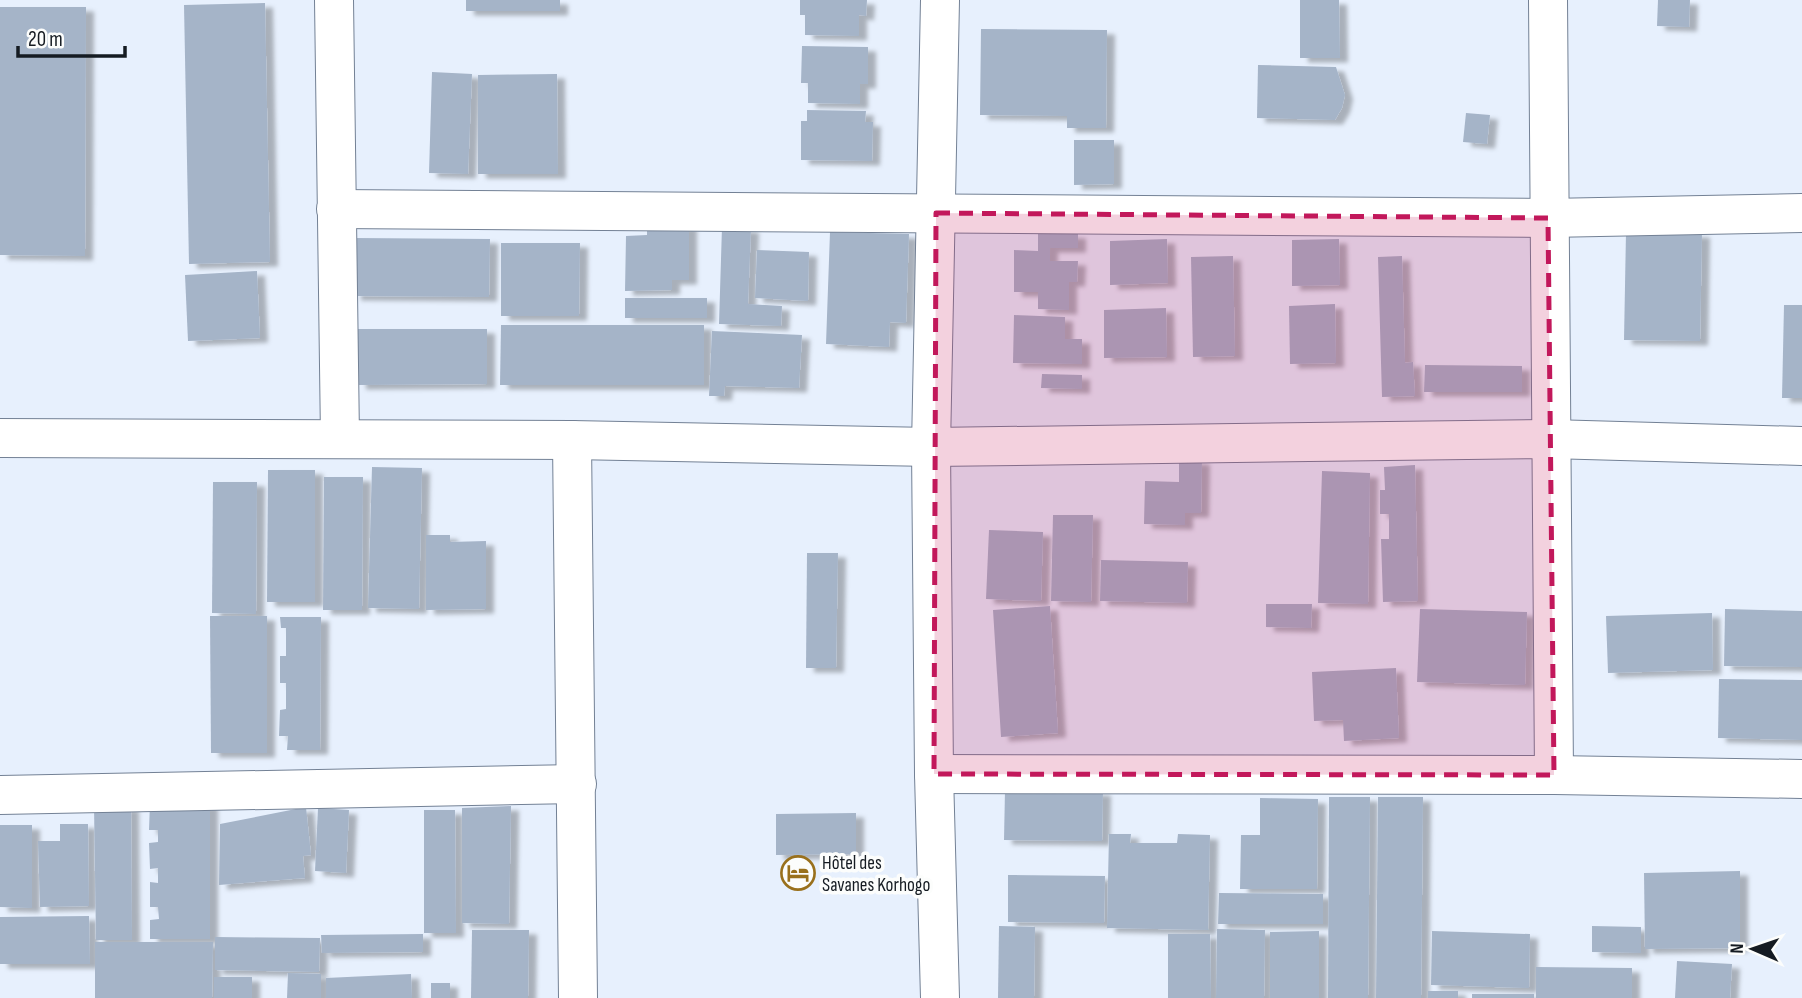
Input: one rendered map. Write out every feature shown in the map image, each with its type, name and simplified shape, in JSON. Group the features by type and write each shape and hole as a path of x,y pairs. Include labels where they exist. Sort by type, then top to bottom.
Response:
{"street":[{"path":"334,0 340,438"},
{"path":"940,0 931,447 934,775 940,998"},
{"path":"1548,0 1554,775"},
{"path":"336,209 1548,218 1802,213"},
{"path":"0,438 572,440 931,447 1550,439 1802,446"},
{"path":"572,440 578,998"},
{"path":"934,775 1554,775 1802,779"},
{"path":"0,795 577,784"}],"highlighted area":[{"path":"936,213 1548,218 1554,775 934,774"}],"building":[{"path":"466,0 560,0 560,11 466,11"},
{"path":"800,0 867,0 866,16 859,15 859,36 805,35 805,15 800,15"},
{"path":"1300,0 1339,0 1340,58 1300,58"},
{"path":"1658,0 1690,0 1689,27 1657,26"},
{"path":"265,3 270,262 189,264 184,5"},
{"path":"0,7 86,7 85,256 0,255"},
{"path":"981,29 1107,30 1106,128 1067,128 1067,116 980,115"},
{"path":"802,46 868,47 868,84 860,84 860,104 808,103 808,83 801,83"},
{"path":"1258,65 1336,67 1345,95 1335,120 1257,118"},
{"path":"432,72 472,74 468,174 429,173"},
{"path":"557,74 558,174 478,174 478,75"},
{"path":"807,110 866,111 865,122 873,122 872,161 801,160 801,121 807,121"},
{"path":"1466,113 1490,115 1487,144 1463,142"},
{"path":"1074,140 1114,140 1114,184 1074,185"},
{"path":"647,223 689,224 689,280 672,280 672,290 625,291 626,236 647,235"},
{"path":"722,227 751,228 748,304 782,306 781,326 719,324"},
{"path":"830,232 909,234 906,323 890,322 889,347 826,344"},
{"path":"1626,232 1702,233 1700,341 1624,340"},
{"path":"1038,233 1078,234 1078,248 1050,248 1050,261 1078,261 1077,282 1069,282 1069,310 1038,309 1038,292 1014,292 1014,250 1038,251"},
{"path":"354,238 490,239 489,297 353,296"},
{"path":"1167,239 1168,283 1110,285 1110,241"},
{"path":"1339,239 1340,285 1292,286 1292,240"},
{"path":"501,243 580,243 579,316 501,316"},
{"path":"757,250 809,252 808,301 755,298"},
{"path":"1233,256 1235,356 1193,357 1191,257"},
{"path":"1402,256 1405,363 1413,362 1415,396 1382,397 1378,257"},
{"path":"257,271 260,338 188,341 185,275"},
{"path":"625,298 707,298 707,318 625,318"},
{"path":"1335,304 1336,363 1290,364 1289,306"},
{"path":"1784,305 1802,305 1802,398 1782,398"},
{"path":"1166,308 1167,357 1104,358 1104,310"},
{"path":"1014,315 1065,317 1065,339 1082,339 1082,364 1013,363"},
{"path":"501,325 704,325 704,385 500,385"},
{"path":"358,329 487,329 487,384 358,385"},
{"path":"712,331 802,335 799,388 725,386 724,396 709,396"},
{"path":"1425,365 1522,366 1522,392 1424,392"},
{"path":"1042,374 1082,375 1082,389 1041,388"},
{"path":"1179,459 1202,460 1201,513 1185,513 1185,525 1144,524 1145,481 1179,482"},
{"path":"1415,465 1418,601 1383,602 1381,539 1389,539 1389,514 1380,514 1380,490 1385,490 1384,467"},
{"path":"372,467 422,468 419,609 368,608"},
{"path":"268,470 315,470 315,602 267,602"},
{"path":"1322,471 1370,473 1368,604 1318,603"},
{"path":"324,477 363,477 362,610 323,610"},
{"path":"213,482 257,482 256,614 212,613"},
{"path":"1053,515 1093,515 1091,602 1051,601"},
{"path":"989,530 1043,532 1041,601 986,599"},
{"path":"426,535 450,535 450,542 486,541 486,609 426,610"},
{"path":"807,553 838,553 836,668 806,668"},
{"path":"1101,560 1188,562 1187,603 1100,601"},
{"path":"1266,604 1312,604 1311,628 1266,627"},
{"path":"1050,606 1058,733 1001,737 993,610"},
{"path":"1420,609 1527,612 1525,685 1417,682"},
{"path":"1725,609 1802,611 1802,667 1724,666"},
{"path":"1712,613 1713,670 1608,673 1606,616"},
{"path":"210,616 267,616 267,753 211,753"},
{"path":"280,617 321,617 320,750 287,750 288,736 279,736 280,710 286,709 286,683 280,683 280,656 286,656 286,628 281,628"},
{"path":"1396,668 1399,738 1344,741 1343,720 1314,721 1312,672"},
{"path":"1719,679 1802,680 1802,740 1718,738"},
{"path":"1005,790 1103,791 1102,841 1004,840"},
{"path":"1329,797 1370,797 1368,998 1328,998"},
{"path":"1378,797 1423,797 1421,998 1376,998"},
{"path":"1260,798 1318,799 1317,889 1240,889 1241,835 1260,835"},
{"path":"150,803 210,803 210,939 150,939 150,920 159,919 158,907 150,907 150,882 158,883 158,868 150,869 149,843 158,842 158,830 149,830"},
{"path":"94,805 131,806 132,940 96,940"},
{"path":"511,806 509,924 462,923 462,808"},
{"path":"306,807 311,855 303,856 305,878 219,885 220,824"},
{"path":"318,808 349,810 346,873 315,871"},
{"path":"424,810 455,810 456,933 424,933"},
{"path":"856,813 856,854 776,855 776,814"},
{"path":"60,824 88,824 89,906 40,907 38,841 60,841"},
{"path":"0,825 32,825 32,908 0,907"},
{"path":"1109,834 1131,834 1130,843 1177,843 1178,834 1210,835 1208,930 1107,928"},
{"path":"1740,871 1740,948 1645,949 1644,873"},
{"path":"1008,875 1105,876 1104,923 1008,922"},
{"path":"1219,893 1323,894 1323,924 1218,924"},
{"path":"89,916 90,964 0,964 0,917"},
{"path":"999,926 1035,927 1034,998 998,998"},
{"path":"1592,926 1641,927 1641,953 1592,952"},
{"path":"1217,929 1265,930 1264,998 1216,998"},
{"path":"472,930 529,930 528,998 471,998"},
{"path":"1319,931 1319,998 1270,998 1270,932"},
{"path":"1432,931 1530,934 1529,988 1431,985"},
{"path":"423,934 423,952 322,953 321,935"},
{"path":"1168,934 1210,934 1211,998 1168,998"},
{"path":"215,937 320,938 319,972 215,970"},
{"path":"95,942 213,942 212,998 95,998"},
{"path":"1677,961 1732,964 1730,998 1675,998"},
{"path":"1536,967 1632,968 1632,998 1536,998"},
{"path":"288,973 321,974 321,998 287,998"},
{"path":"411,974 412,998 326,998 326,978"},
{"path":"214,977 252,977 252,998 214,998"},
{"path":"431,983 450,983 450,998 431,998"},
{"path":"1428,991 1458,991 1458,998 1428,998"},
{"path":"1472,994 1534,994 1534,998 1472,998"}],"place":[{"name":"Hôtel des Savanes Korhogo","path":"798,873"}]}
